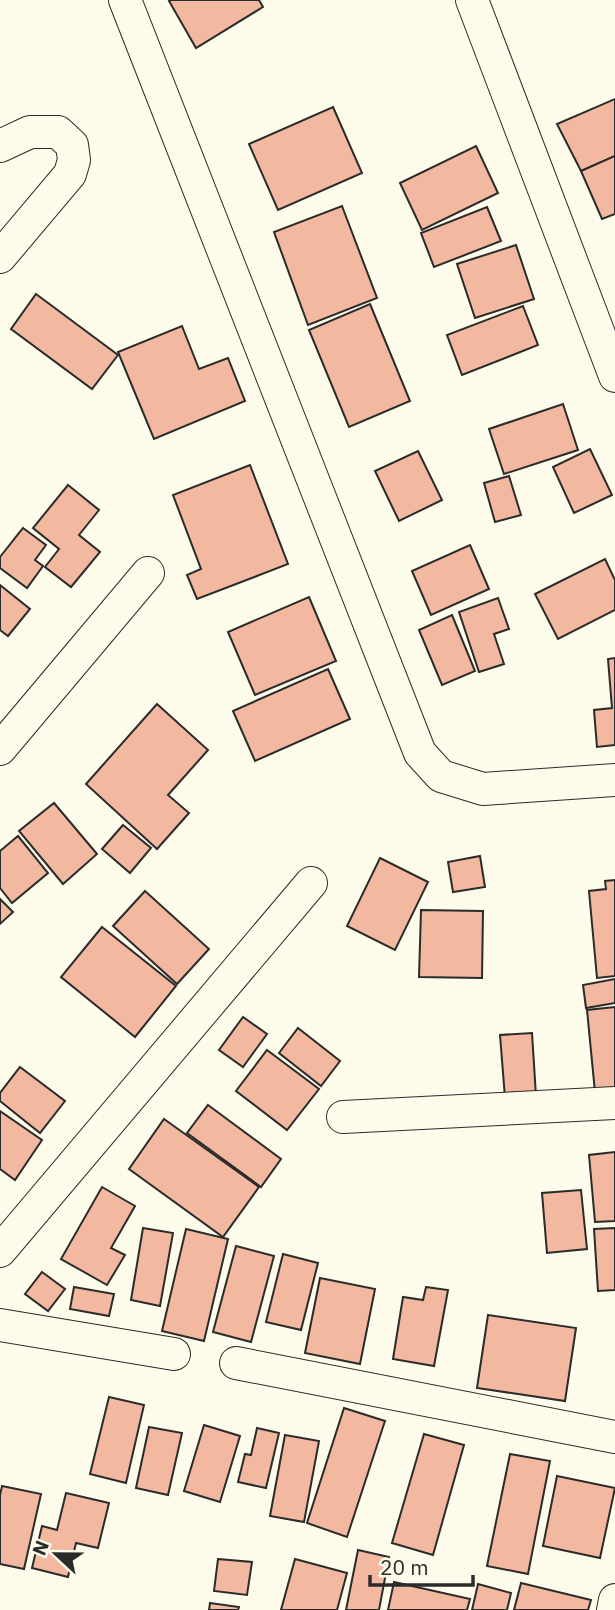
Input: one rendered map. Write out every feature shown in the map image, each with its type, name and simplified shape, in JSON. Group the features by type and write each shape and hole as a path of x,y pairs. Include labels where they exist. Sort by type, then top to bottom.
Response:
{"street":[{"path":"125,0 420,753 441,776 483,789 615,780"},
{"path":"472,0 615,376"},
{"path":"0,170 30,132"},
{"path":"0,146 30,132 58,132 72,145 73,167 0,257"},
{"path":"0,749 148,573"},
{"path":"0,1251 311,883"},
{"path":"343,1117 615,1103"},
{"path":"0,1325 174,1354"},
{"path":"236,1363 615,1437"},
{"path":"613,1610 615,1600"}],"building":[{"path":"259,0 263,7 196,48 169,1"},
{"path":"615,99 615,156 581,171 557,124"},
{"path":"333,107 362,173 278,210 249,144"},
{"path":"476,146 498,193 422,230 400,183"},
{"path":"615,156 615,214 602,219 581,171"},
{"path":"342,206 377,298 308,325 274,232"},
{"path":"487,207 501,241 434,267 421,233"},
{"path":"516,245 534,299 475,318 457,264"},
{"path":"36,294 118,355 92,389 11,329"},
{"path":"370,304 410,401 349,427 309,330"},
{"path":"523,306 538,345 462,375 447,335"},
{"path":"182,326 199,369 228,358 245,401 154,439 118,352"},
{"path":"563,404 578,450 504,474 489,429"},
{"path":"590,449 612,495 574,513 553,467"},
{"path":"418,451 442,500 399,521 375,471"},
{"path":"250,465 288,564 197,599 187,575 201,569 173,495"},
{"path":"509,476 521,515 495,522 484,483"},
{"path":"68,485 99,510 79,535 100,552 71,587 45,567 59,549 33,528"},
{"path":"23,528 46,545 35,560 43,566 27,588 0,568 0,557"},
{"path":"470,545 489,589 431,615 412,571"},
{"path":"605,559 615,580 615,610 558,639 535,594"},
{"path":"0,585 30,609 8,636 0,630"},
{"path":"309,597 336,661 255,695 228,632"},
{"path":"498,598 509,629 494,634 504,664 479,672 459,612"},
{"path":"452,615 475,671 442,685 419,630"},
{"path":"615,658 615,745 597,747 594,710 612,708 608,659"},
{"path":"328,669 350,719 255,761 233,711"},
{"path":"157,704 208,750 168,795 189,813 157,849 86,784"},
{"path":"54,803 97,854 63,884 19,831"},
{"path":"123,825 151,848 130,873 102,849"},
{"path":"18,836 48,873 12,903 0,888 0,851"},
{"path":"480,856 485,887 453,892 448,862"},
{"path":"380,858 428,882 395,950 347,926"},
{"path":"615,880 615,976 597,978 589,891 606,889 605,881"},
{"path":"145,891 209,949 177,984 113,926"},
{"path":"0,899 13,912 0,924"},
{"path":"421,910 483,911 482,978 419,977"},
{"path":"102,927 176,986 135,1037 61,977"},
{"path":"615,979 615,1003 586,1008 583,985"},
{"path":"615,1007 615,1089 595,1092 587,1010"},
{"path":"243,1017 267,1034 243,1067 219,1050"},
{"path":"298,1028 340,1061 321,1086 279,1053"},
{"path":"532,1033 536,1096 505,1098 500,1035"},
{"path":"267,1050 319,1089 287,1130 236,1091"},
{"path":"20,1067 65,1101 40,1133 0,1101 0,1093"},
{"path":"208,1105 281,1159 261,1187 187,1133"},
{"path":"0,1111 42,1140 15,1180 0,1169"},
{"path":"164,1119 259,1187 223,1237 129,1169"},
{"path":"615,1152 615,1221 595,1222 589,1155"},
{"path":"102,1187 135,1206 111,1248 125,1255 107,1285 61,1259"},
{"path":"581,1190 587,1249 547,1253 542,1193"},
{"path":"143,1228 173,1233 160,1306 131,1300"},
{"path":"615,1228 615,1290 598,1291 594,1229"},
{"path":"186,1229 228,1239 204,1341 162,1331"},
{"path":"236,1246 274,1256 251,1342 213,1332"},
{"path":"283,1254 318,1263 301,1330 266,1322"},
{"path":"42,1272 65,1289 48,1311 25,1294"},
{"path":"320,1278 375,1289 360,1364 305,1353"},
{"path":"74,1287 114,1294 109,1316 70,1309"},
{"path":"426,1287 448,1290 434,1366 393,1359 403,1297 423,1300"},
{"path":"488,1315 576,1328 565,1401 477,1388"},
{"path":"109,1397 144,1405 126,1483 90,1474"},
{"path":"344,1408 385,1421 347,1537 307,1523"},
{"path":"204,1425 240,1436 220,1502 184,1491"},
{"path":"149,1427 182,1433 168,1495 136,1488"},
{"path":"257,1428 279,1433 266,1488 238,1482 245,1454 251,1455"},
{"path":"424,1434 464,1445 433,1555 392,1543"},
{"path":"285,1435 319,1441 304,1522 270,1516"},
{"path":"510,1454 550,1461 528,1574 487,1566"},
{"path":"557,1476 615,1488 600,1558 543,1546"},
{"path":"2,1486 41,1494 24,1569 0,1564"},
{"path":"66,1493 109,1503 98,1548 76,1543 68,1577 32,1568 42,1526 57,1530"},
{"path":"358,1550 389,1557 379,1610 346,1610"},
{"path":"218,1559 252,1562 247,1595 214,1591"},
{"path":"295,1559 347,1573 337,1610 281,1610"},
{"path":"394,1582 470,1599 467,1610 388,1610"},
{"path":"521,1583 591,1600 588,1610 514,1610"},
{"path":"478,1584 511,1593 507,1610 472,1610"},
{"path":"210,1603 239,1607 238,1610 209,1610"}]}
